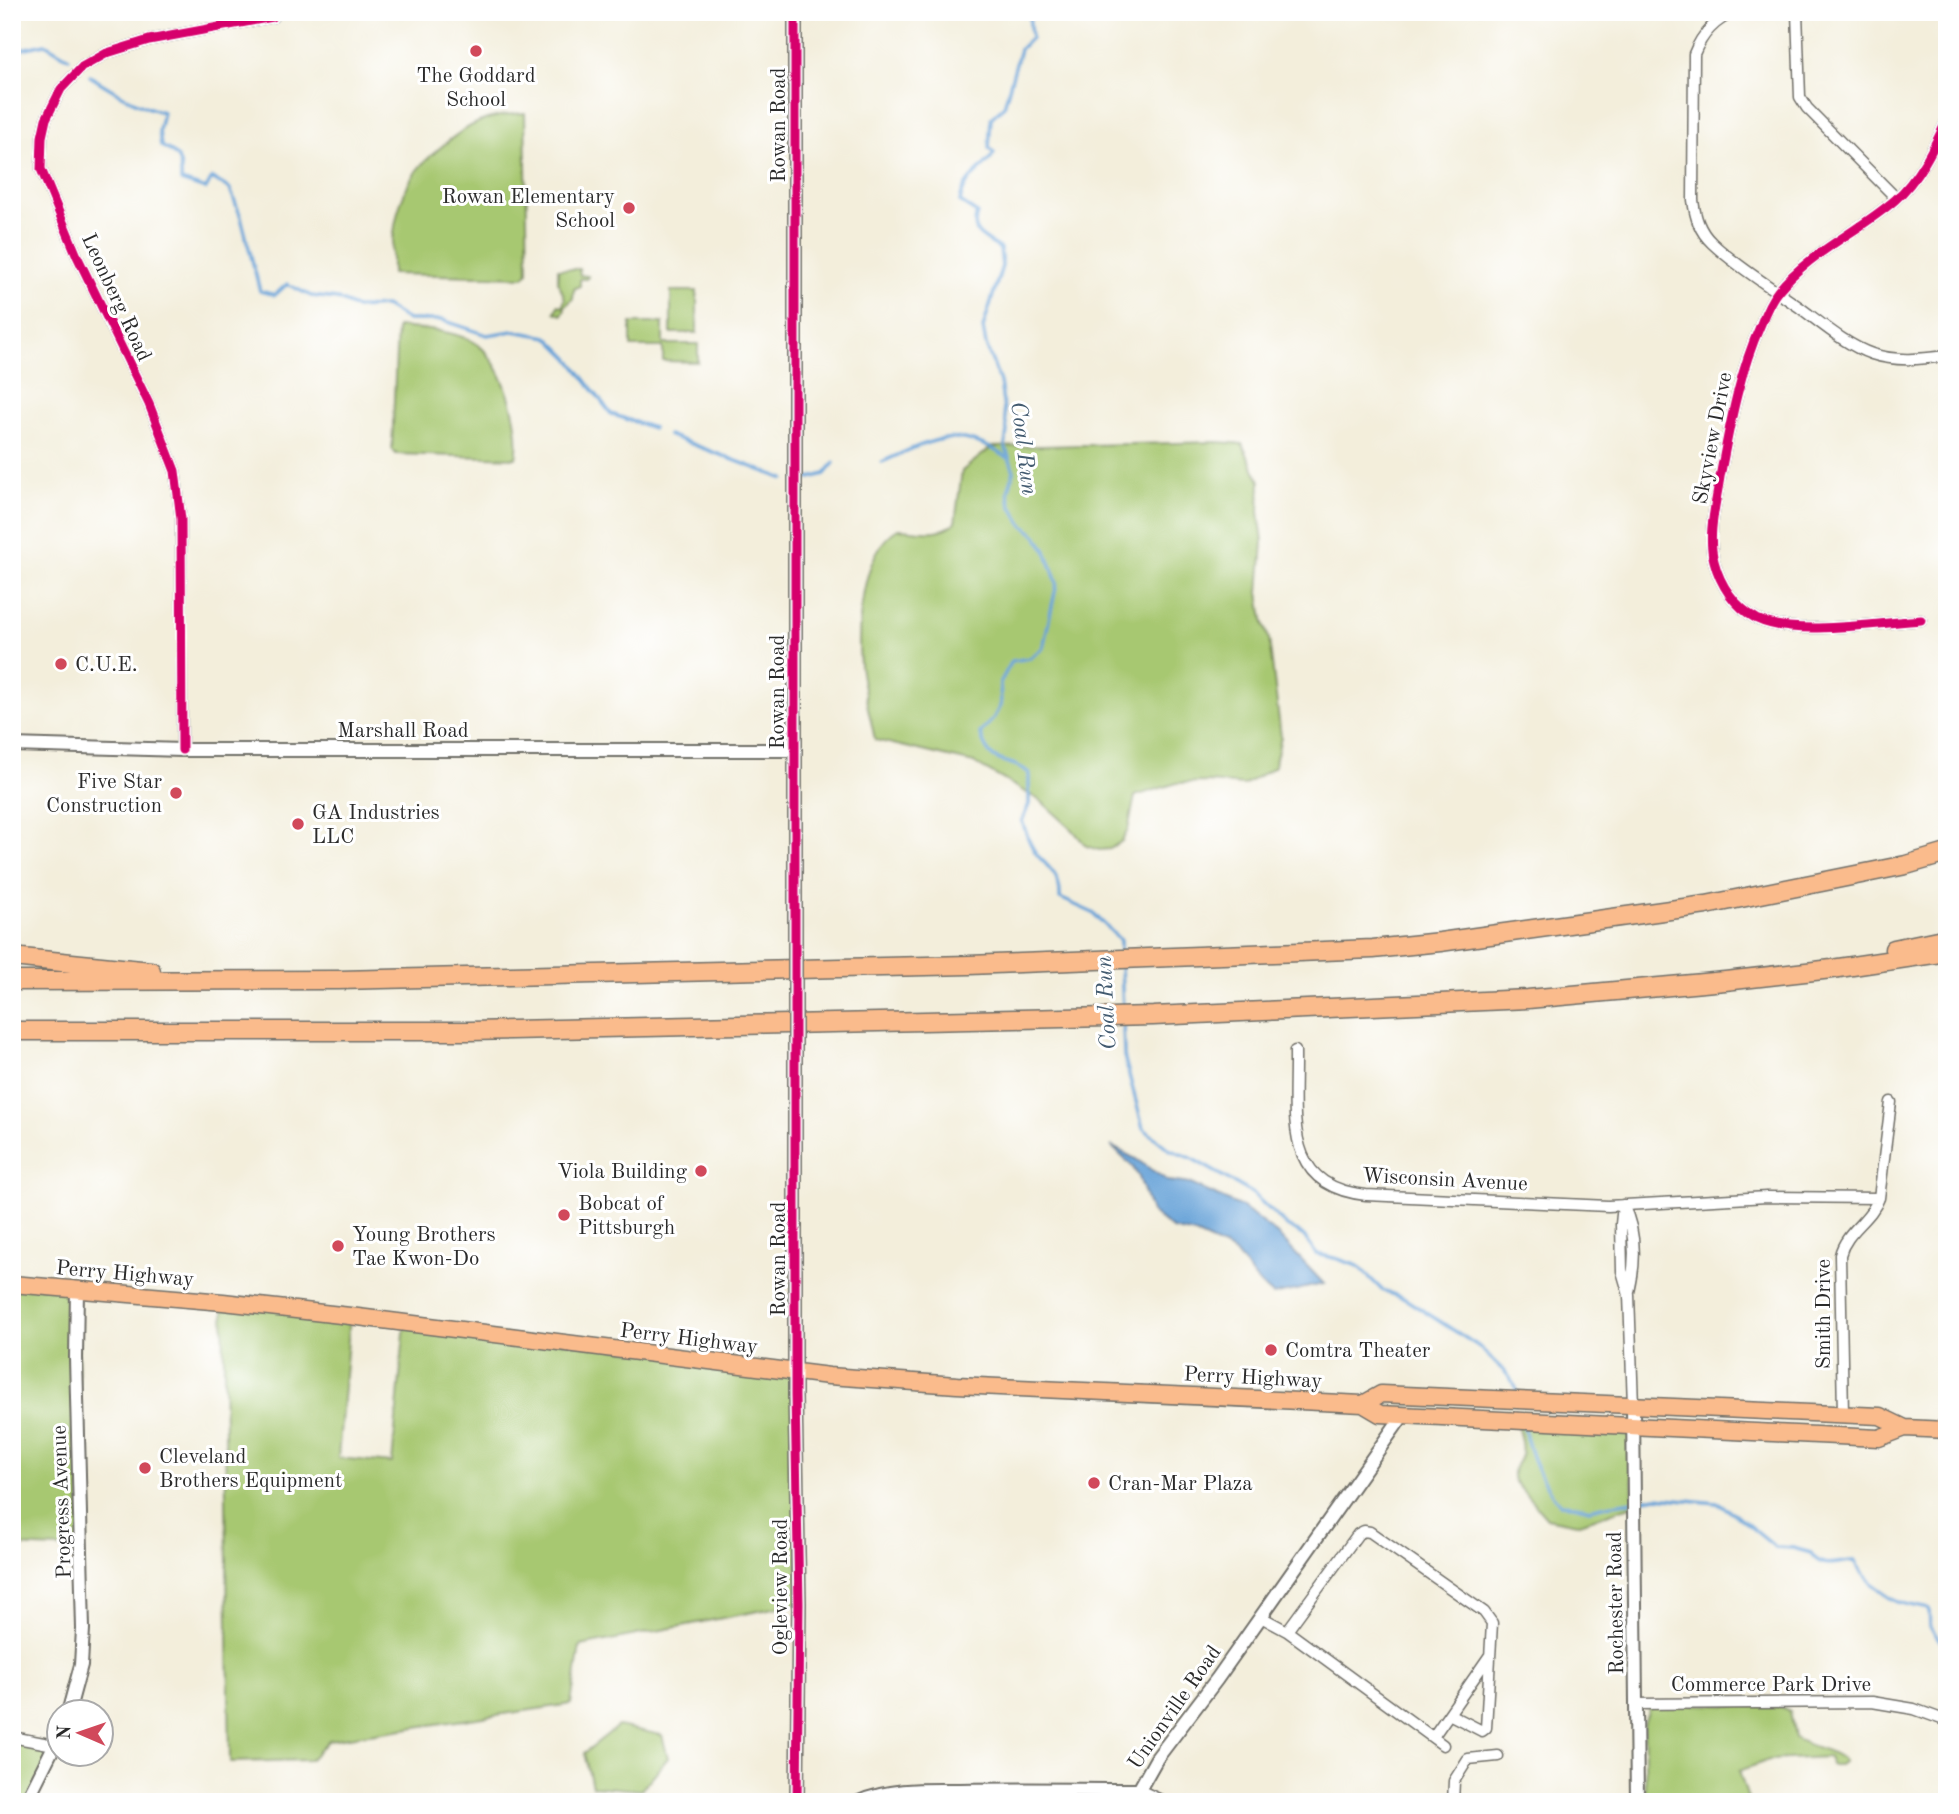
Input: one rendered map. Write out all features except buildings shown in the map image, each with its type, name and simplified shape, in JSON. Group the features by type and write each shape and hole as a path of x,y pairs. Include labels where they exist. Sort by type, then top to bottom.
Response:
{"highway":[{"path":"12,981 276,981 969,965 1373,949 1706,905 1906,864 1947,853"},
{"path":"1725,981 1947,938"},
{"path":"12,1031 470,1031 1153,1016 1528,999 1832,969 1947,952"},
{"path":"12,957 276,981"}],"main road":[{"name":"Perry Highway","path":"12,1284 223,1302 405,1322 795,1372 943,1384 1363,1404 1380,1414 1879,1438 1905,1428"},
{"name":"Perry Highway","path":"1363,1404 1381,1394 1843,1414 1880,1416 1905,1428 1947,1430"}],"street":[{"name":"Rowan Road","path":"795,12 795,1372"},
{"path":"1735,12 1719,19 1709,28 1694,54 1692,160 1696,219 1712,243 1828,328 1868,352 1885,358 1901,359 1947,356"},
{"path":"1797,12 1800,97 1896,198"},
{"name":"Leonberg Road","path":"182,750 181,519 175,471 149,404 77,256 41,169 42,137 46,119 61,89 82,67 107,53 149,40 273,17"},
{"name":"Skyview Drive","path":"1921,620 1815,627 1772,624 1756,618 1738,606 1723,586 1713,560 1711,537 1732,407 1754,339 1769,304 1798,271 1896,198 1927,157 1947,120"},
{"name":"Marshall Road","path":"12,745 182,750 794,750"},
{"name":"Wisconsin Avenue","path":"1295,1051 1296,1127 1300,1147 1312,1173 1330,1187 1366,1195 1623,1205 1767,1197 1879,1198"},
{"name":"Smith Drive","path":"1843,1414 1840,1255 1846,1240 1872,1212 1879,1198 1891,1102"},
{"path":"1623,1205 1633,1224 1634,1271 1629,1296 1633,1405"},
{"name":"Progress Avenue","path":"72,1699 80,1665 83,1629 76,1358 77,1289"},
{"name":"Ogleview Road","path":"795,1372 799,1603 798,1802"},
{"name":"Rochester Road","path":"1633,1405 1637,1802"},
{"name":"Unionville Road","path":"859,1802 878,1794 894,1792 986,1796 1139,1790 1157,1758 1404,1415"},
{"path":"1287,1631 1358,1534 1370,1532 1484,1612 1492,1623 1486,1728 1482,1731 1474,1728 1449,1714"},
{"path":"1261,1617 1287,1631 1443,1745"},
{"path":"1433,1737 1490,1655"},
{"name":"Commerce Park Drive","path":"1636,1703 1872,1702 1914,1709 1947,1721"},
{"path":"12,1737 46,1739"},
{"path":"1453,1802 1454,1781 1468,1759 1497,1756"},
{"path":"26,1802 46,1762"},
{"path":"1139,1790 1165,1802"},
{"path":"798,1802 808,1802"}],"green space":[{"path":"525,113 528,272 524,277 392,274 396,219 404,193 420,167 470,126 490,118"},
{"path":"558,269 579,269 580,275 588,276 587,279 580,279 580,286 574,289 573,299 564,307 562,315 555,312 565,299 558,281"},
{"path":"671,291 697,291 697,333 671,333"},
{"path":"631,323 663,323 663,344 698,344 698,362 663,361 663,347 631,347"},
{"path":"397,327 454,334 483,349 493,361 508,393 516,428 516,458 396,454 392,449"},
{"path":"1219,442 1242,444 1260,481 1259,512 1263,542 1259,592 1269,639 1281,737 1274,767 1244,785 1177,783 1135,796 1128,830 1122,841 1110,849 1099,850 1086,846 1073,830 1041,801 974,763 875,740 863,684 859,649 861,611 869,571 886,539 898,529 935,531 955,523 962,471 992,447"},
{"path":"12,1284 77,1289 81,1549 12,1546"},
{"path":"223,1302 350,1316 338,1458 392,1463 405,1322 795,1372 799,1603 580,1646 571,1704 329,1740 310,1760 230,1762"},
{"path":"1516,1421 1632,1426 1633,1505 1577,1524 1547,1518 1514,1481 1514,1470 1522,1451"},
{"path":"1651,1703 1781,1707 1790,1711 1795,1738 1835,1754 1844,1761 1839,1765 1831,1765 1829,1757 1769,1760 1739,1771 1749,1802 1646,1802 1644,1724"},
{"path":"618,1726 662,1735 668,1758 641,1790 592,1786 584,1753"},
{"path":"12,1737 46,1743 46,1763 28,1802 12,1802"}],"water":[{"path":"1111,1146 1168,1181 1191,1184 1242,1207 1279,1236 1324,1284 1273,1295 1258,1282 1234,1252 1195,1234 1172,1229 1151,1212 1139,1177 1132,1166"}],"waterway":[{"name":"Coal Run","path":"1029,12 1031,38 1020,49 1004,106 991,118 989,148 994,153 966,185 960,202 977,213 975,226 979,235 1000,249 1002,266 983,328 986,345 1000,382 1007,431 1005,446 1014,471 1008,492 1011,505 1022,524 1037,536 1046,551 1057,583 1043,648 1030,658 1012,661 1000,683 1001,704 993,719 980,733 995,758 1021,767 1029,773 1029,804 1022,821 1034,850 1055,876 1060,898 1093,913 1120,940 1120,954"},
{"path":"12,51 45,44 69,58"},
{"path":"90,76 135,102 163,112 159,131 161,146 178,159 181,181 206,189 212,178 230,189 241,217 260,291 275,295 287,284 311,296 337,299 356,308 385,306 408,320 442,320 487,335 513,331 548,337 569,358 611,414 653,428"},
{"path":"668,435 784,479"},
{"path":"882,462 916,447 946,439 975,441 1009,459"},
{"path":"803,480 825,474 834,463"},
{"name":"Coal Run","path":"1121,966 1123,1010"},
{"name":"Coal Run","path":"1123,1022 1124,1056 1143,1128 1170,1150 1191,1158 1252,1193 1287,1226 1304,1236 1316,1254 1358,1266 1382,1290 1405,1299 1478,1346 1507,1374 1516,1387 1517,1395"},
{"name":"Coal Run","path":"1524,1427 1537,1468 1560,1504 1590,1509 1657,1497 1717,1503 1735,1514 1775,1547 1811,1553 1820,1562 1830,1564 1855,1561 1867,1579 1890,1598 1903,1604 1929,1609 1930,1627 1942,1643 1947,1642"}],"cycle path":[{"path":"795,12 795,1396 799,1603 797,1802"},
{"path":"182,750 181,519 175,471 149,404 77,256 41,169 42,137 46,119 61,89 82,67 107,53 149,40 273,17"},
{"path":"1921,620 1814,628 1792,627 1757,619 1735,602 1720,578 1712,551 1712,530 1736,399 1753,342 1770,303 1790,277 1804,265 1881,212 1903,192 1925,163 1947,120"}],"place":[{"name":"The Goddard School","path":"476,51"},
{"name":"Rowan Elementary School","path":"629,208"},
{"name":"C.U.E.","path":"61,664"},
{"name":"Five Star Construction","path":"176,793"},
{"name":"GA Industries LLC","path":"298,824"},
{"name":"Viola Building","path":"701,1171"},
{"name":"Bobcat of Pittsburgh","path":"564,1215"},
{"name":"Young Brothers Tae Kwon-Do","path":"338,1246"},
{"name":"Comtra Theater","path":"1271,1350"},
{"name":"Cleveland Brothers Equipment","path":"145,1468"},
{"name":"Cran-Mar Plaza","path":"1094,1483"}]}
